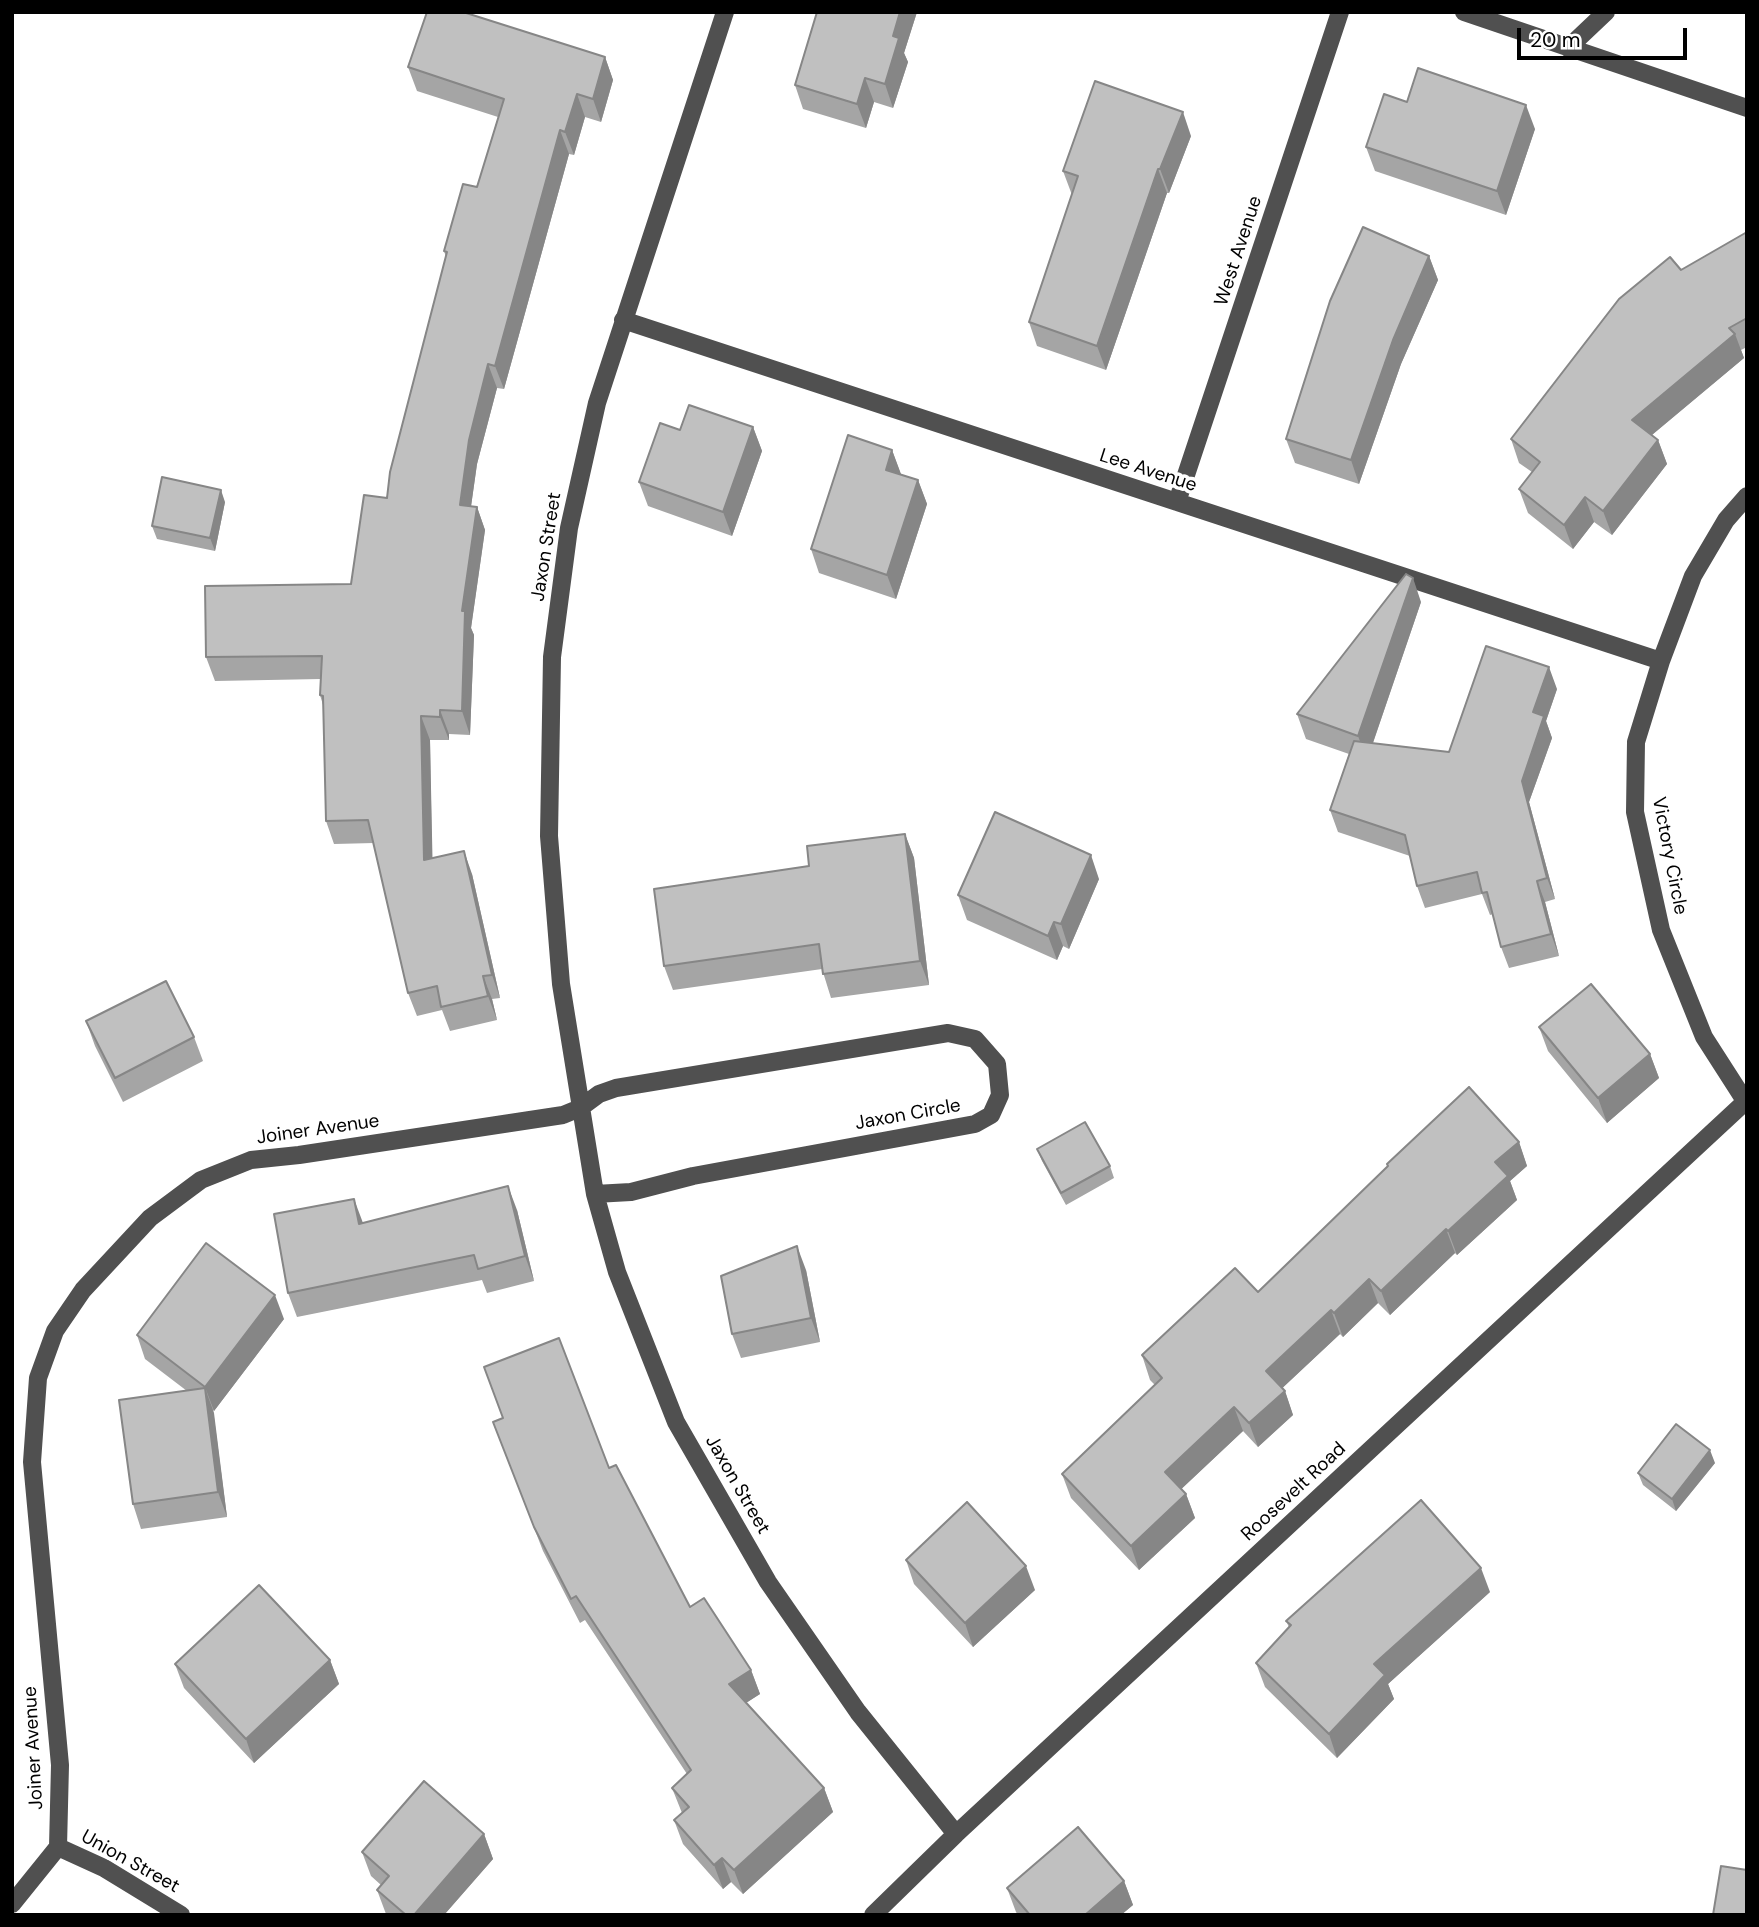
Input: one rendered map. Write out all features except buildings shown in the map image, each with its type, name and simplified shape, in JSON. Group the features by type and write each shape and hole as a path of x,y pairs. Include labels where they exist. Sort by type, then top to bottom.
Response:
{"street":[{"name":"Jaxon Street","path":"725,12 597,403 569,528 552,657 549,836 561,984 595,1194 617,1272 683,1433 776,1593 858,1712 956,1834"},
{"name":"West Avenue","path":"1177,502 1340,12"},
{"path":"1464,12 1747,108"},
{"path":"1568,48 1606,12"},
{"name":"Lee Avenue","path":"623,320 1661,661"},
{"name":"Victory Circle","path":"1746,1103 1704,1037 1661,930 1634,812 1636,742 1661,661 1693,576 1726,520 1747,496"},
{"name":"Jaxon Circle","path":"580,1108 599,1094 616,1088 948,1032 975,1039 997,1064 1000,1095 991,1115 975,1124 693,1176 631,1192 595,1194"},
{"name":"Roosevelt Road","path":"873,1915 956,1834 1746,1103"},
{"name":"Joiner Avenue","path":"58,1847 60,1765 32,1462 38,1378 55,1331 83,1290 150,1218 201,1180 251,1160 563,1115 580,1108"},
{"path":"12,1904 58,1847"},
{"name":"Union Street","path":"58,1847 104,1868 181,1915"}]}
